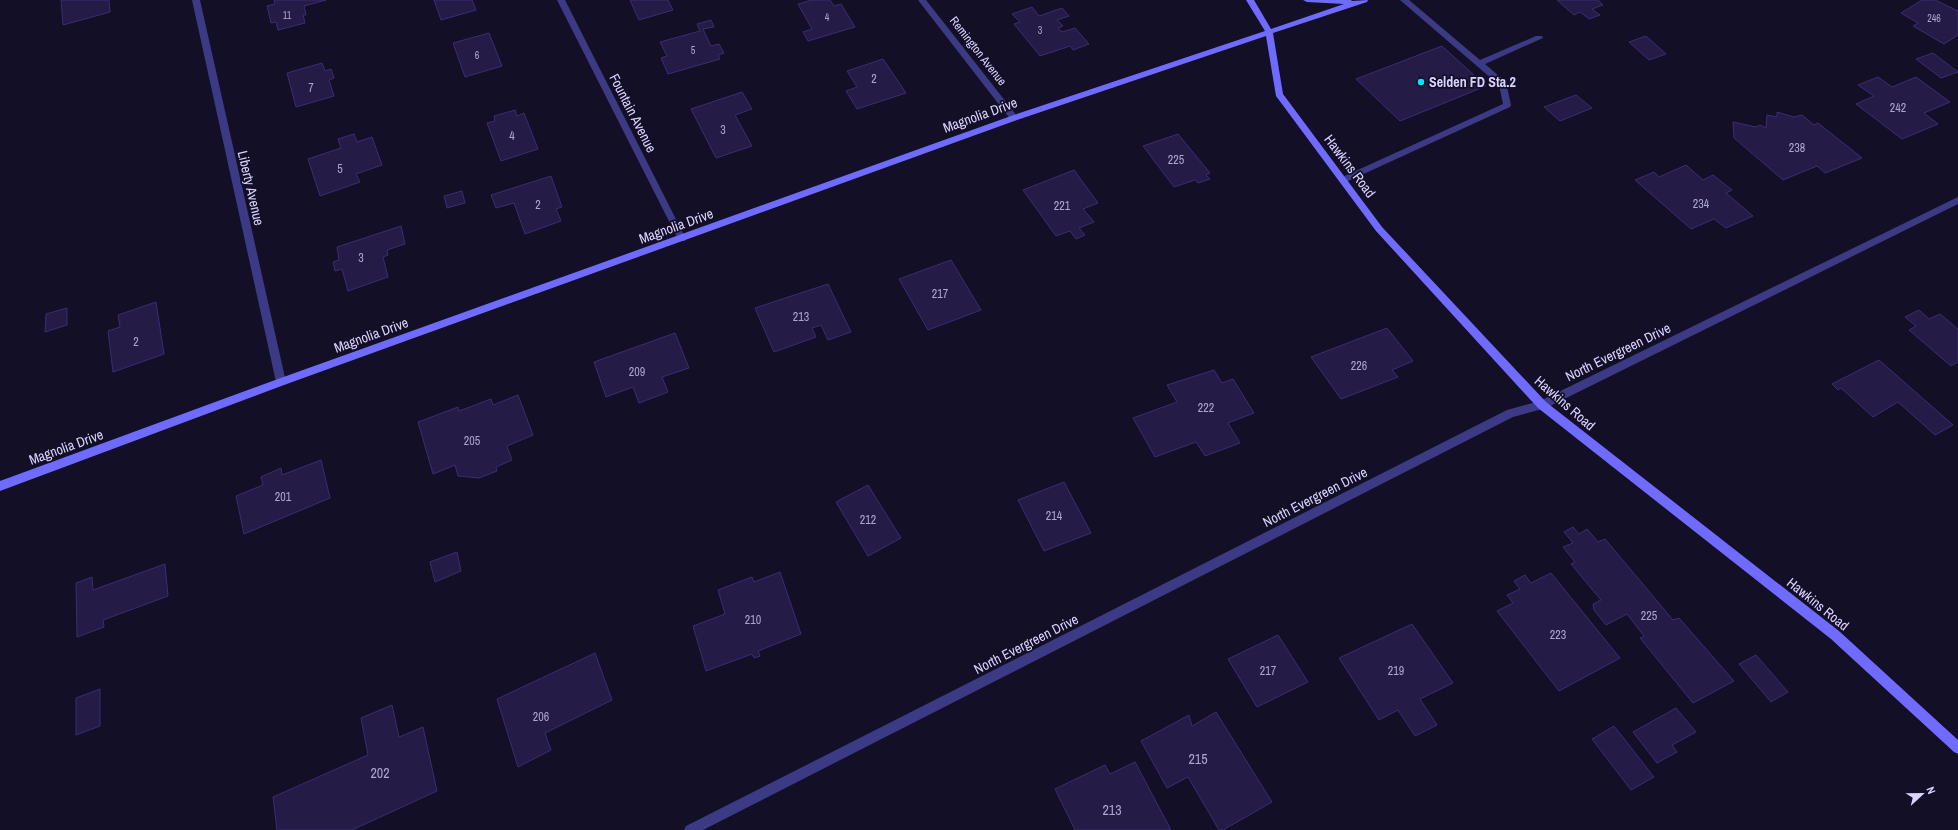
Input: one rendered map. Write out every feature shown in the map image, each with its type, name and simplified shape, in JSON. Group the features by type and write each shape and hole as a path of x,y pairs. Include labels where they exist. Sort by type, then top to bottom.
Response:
{"street":[{"name":"Liberty Avenue","path":"196,0 281,382"},
{"name":"Fountain Avenue","path":"561,0 682,238"},
{"name":"Remington Avenue","path":"922,0 1014,118"},
{"name":"Hawkins Road","path":"1250,0 1269,31 1279,94 1379,229 1542,405 1835,635 1958,748"},
{"path":"1308,0 1360,1"},
{"path":"1343,180 1507,105 1503,84 1404,0"},
{"name":"Magnolia Drive","path":"0,486 281,382 1014,118 1360,1"},
{"path":"1479,64 1539,38"},
{"name":"North Evergreen Drive","path":"690,830 1512,413 1542,405 1958,200"}],"building":[{"path":"61,0 109,0 110,12 63,25"},
{"path":"274,0 326,0 304,6 306,15 303,15 305,23 278,30 276,22 271,23 267,6 275,4"},
{"path":"434,0 472,0 476,10 441,20"},
{"path":"630,0 668,0 673,10 639,20"},
{"path":"812,0 830,0 834,6 841,4 855,27 808,41 803,32 812,29 798,4"},
{"path":"1557,0 1598,0 1603,5 1592,9 1600,15 1589,19 1580,12 1574,15"},
{"path":"1922,0 1935,0 1958,11 1958,35 1944,44 1913,26 1918,23 1901,13"},
{"path":"1032,7 1039,16 1062,8 1069,16 1057,20 1063,26 1058,28 1062,32 1075,28 1089,44 1073,50 1070,46 1040,56 1014,24 1020,22 1012,14"},
{"path":"711,20 714,27 703,29 711,46 719,44 724,53 718,55 720,59 668,74 661,58 667,56 660,42 700,31 697,24"},
{"path":"489,33 502,66 465,77 453,43"},
{"path":"1646,36 1666,54 1649,60 1629,42"},
{"name":"Selden FD Sta.2","path":"1442,46 1486,86 1400,121 1356,79"},
{"path":"1933,53 1958,72 1941,78 1916,59"},
{"path":"883,59 906,93 857,109 846,91 857,87 847,71"},
{"path":"322,63 325,71 331,69 334,78 329,80 334,96 296,107 287,73"},
{"path":"1878,77 1892,87 1916,77 1950,102 1924,113 1938,124 1902,139 1856,104 1874,96 1858,85"},
{"path":"742,92 752,109 735,115 752,146 716,158 691,109"},
{"path":"1576,95 1592,108 1560,121 1544,107"},
{"path":"515,110 517,116 524,113 538,149 501,161 487,123 495,121 494,116"},
{"path":"1777,112 1794,117 1802,115 1814,125 1818,123 1862,158 1825,173 1817,166 1783,180 1734,138 1733,122 1756,127 1760,125 1766,128 1767,115 1777,117"},
{"path":"354,134 357,142 372,137 382,165 356,174 360,182 320,196 308,159 341,148 338,139"},
{"path":"1178,134 1210,173 1206,175 1210,179 1198,183 1195,180 1174,187 1143,146"},
{"path":"1686,165 1703,180 1713,175 1732,190 1726,193 1753,216 1726,228 1714,219 1691,229 1635,180 1654,172 1659,177"},
{"path":"1074,170 1098,203 1083,209 1094,222 1079,228 1085,235 1076,239 1070,231 1056,236 1023,190"},
{"path":"551,176 562,207 556,209 561,221 525,234 514,203 496,208 491,195"},
{"path":"462,191 465,203 447,208 444,196"},
{"path":"401,226 405,244 387,250 388,255 383,257 388,277 348,291 342,269 335,271 333,262 339,260 337,247"},
{"path":"951,260 981,310 928,330 899,279"},
{"path":"828,284 851,332 828,340 821,325 812,328 816,337 774,352 755,308"},
{"path":"156,302 164,354 113,372 108,331 120,327 118,315"},
{"path":"67,308 67,325 45,332 46,314"},
{"path":"1919,310 1929,319 1940,314 1958,329 1958,362 1951,366 1909,330 1916,326 1905,317"},
{"path":"1387,328 1413,361 1392,370 1398,377 1341,399 1311,357"},
{"path":"675,333 689,368 662,377 668,392 639,403 633,387 606,397 594,362"},
{"path":"1879,360 1953,425 1935,435 1898,402 1873,417 1841,388 1838,390 1832,384"},
{"path":"1214,370 1222,383 1233,379 1254,413 1228,423 1240,443 1205,456 1196,442 1155,457 1133,418 1177,402 1167,385"},
{"path":"518,395 533,435 507,446 512,460 496,467 497,471 479,478 458,476 455,465 433,474 418,422 458,407 459,411 491,399 493,405"},
{"path":"321,460 330,498 244,534 236,496 263,485 261,477 281,468 282,475"},
{"path":"1064,482 1091,533 1044,551 1018,500"},
{"path":"868,485 901,538 868,556 836,502"},
{"path":"1573,527 1579,534 1587,529 1598,542 1605,539 1673,620 1679,618 1734,681 1693,703 1640,638 1644,636 1627,614 1606,625 1594,610 1593,604 1601,600 1571,564 1575,562 1563,547 1573,543 1564,532"},
{"path":"457,552 461,571 435,582 430,562"},
{"path":"165,564 168,596 103,620 104,627 77,637 76,583 92,577 93,590"},
{"path":"780,572 801,634 758,651 760,656 754,658 752,654 706,671 693,626 725,614 718,590 752,577 754,582"},
{"path":"1551,573 1620,658 1559,691 1497,611 1513,603 1507,595 1520,589 1514,581 1525,575 1531,583"},
{"path":"1412,624 1453,683 1420,699 1437,725 1415,736 1398,710 1379,720 1339,658"},
{"path":"1278,635 1308,682 1257,707 1228,659"},
{"path":"595,653 612,700 545,733 551,750 518,767 497,699"},
{"path":"1756,655 1788,692 1771,702 1739,664"},
{"path":"100,689 100,726 76,735 76,698"},
{"path":"392,705 399,737 423,727 437,791 352,830 277,830 273,797 368,755 361,718"},
{"path":"1676,708 1696,732 1672,745 1677,752 1657,763 1633,732"},
{"path":"1216,712 1272,802 1223,830 1219,830 1188,777 1167,788 1141,741 1189,715 1192,726"},
{"path":"1614,726 1654,777 1631,790 1592,739"},
{"path":"1135,762 1171,830 1075,830 1055,789 1105,765 1110,774"}],"place":[{"name":"Selden FD Sta.2","path":"1421,82"}]}
